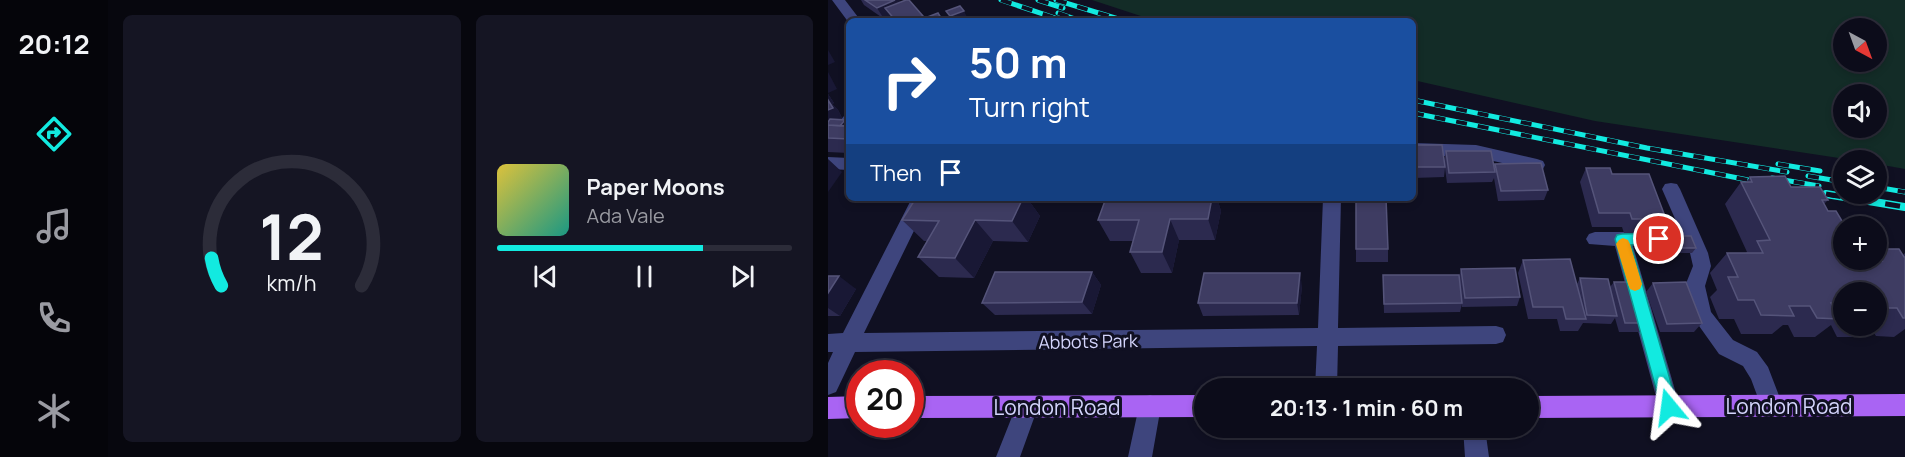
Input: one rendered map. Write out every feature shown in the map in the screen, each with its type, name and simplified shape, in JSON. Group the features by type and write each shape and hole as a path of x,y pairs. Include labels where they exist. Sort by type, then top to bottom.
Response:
{"main road":[{"name":"London Road","path":"1539,407 1905,405"},
{"name":"London Road","path":"924,407 1194,406"},
{"path":"828,408 846,408"}],"street":[{"path":"838,0 852,18"},
{"path":"1416,149 1476,151 1537,165"},
{"path":"828,163 846,164"},
{"path":"1671,189 1700,253 1702,266 1695,286 1702,316 1714,334 1726,346 1750,359 1760,374 1772,406"},
{"path":"828,385 838,343 919,201"},
{"path":"1326,378 1332,201"},
{"path":"1595,239 1659,239"},
{"path":"1622,239 1669,407"},
{"name":"Abbots Park","path":"838,343 1497,335"},
{"path":"1140,457 1150,406"},
{"path":"1008,457 1027,407"},
{"path":"1475,438 1477,457"}],"green space":[{"path":"1092,0 1905,0 1905,169 1887,166 1887,150 1833,150 1833,157 1595,121 1416,81 1416,18 1147,18"}],"building":[{"path":"865,0 895,0 877,8"},
{"path":"909,0 923,16 893,18 885,8"},
{"path":"960,6 964,11 950,16 946,11"},
{"path":"938,13 941,18 925,18"},
{"path":"828,100 833,108 828,110"},
{"path":"830,119 845,120 840,126 828,125"},
{"path":"828,125 846,126 846,139 828,138"},
{"path":"1416,145 1442,145 1445,167 1416,167"},
{"path":"1446,151 1491,151 1495,172 1449,173"},
{"path":"1541,163 1548,190 1501,191 1495,164"},
{"path":"1586,168 1610,168 1612,174 1649,174 1666,219 1632,219 1630,213 1599,213"},
{"path":"1785,176 1791,187 1820,187 1828,200 1822,200 1828,211 1836,211 1839,216 1833,216 1833,270 1887,270 1887,249 1899,249 1905,257 1905,318 1897,308 1887,308 1887,282 1833,282 1833,303 1831,303 1833,319 1817,318 1810,306 1789,306 1794,316 1761,315 1754,300 1738,300 1728,277 1738,277 1727,253 1763,253 1757,241 1770,240 1741,182 1752,182 1750,177"},
{"path":"914,201 1022,201 1012,221 975,220 955,258 918,257 939,221 902,220"},
{"path":"1105,201 1211,201 1208,219 1170,219 1162,252 1130,252 1139,220 1098,220"},
{"path":"1356,201 1386,201 1388,249 1356,249"},
{"path":"1668,236 1691,236 1696,248 1673,248"},
{"path":"1570,259 1586,319 1566,319 1563,307 1533,307 1523,260"},
{"path":"1515,268 1520,297 1465,298 1461,269"},
{"path":"995,272 1092,272 1082,302 982,303"},
{"path":"1204,273 1300,273 1297,303 1198,303"},
{"path":"1383,275 1459,275 1462,303 1384,304"},
{"path":"828,276 839,276 828,293"},
{"path":"1580,278 1608,279 1617,316 1587,315"},
{"path":"1614,282 1636,282 1649,323 1625,323"},
{"path":"1686,282 1702,323 1667,324 1653,283"}],"railway":[{"path":"1001,0 1055,18"},
{"path":"1038,0 1063,8"},
{"path":"1056,0 1115,18"},
{"path":"1058,13 1072,18"},
{"path":"1416,101 1647,148 1787,172"},
{"path":"1416,114 1763,183"},
{"path":"1778,164 1820,171"},
{"path":"1808,176 1833,180"},
{"path":"1772,178 1819,186"},
{"path":"1887,189 1905,192"},
{"path":"1807,191 1833,196"},
{"path":"1826,194 1905,207"}],"slow traffic":[{"path":"1623,244 1635,284"}],"route":[{"path":"1659,239 1622,239 1669,407"}]}
